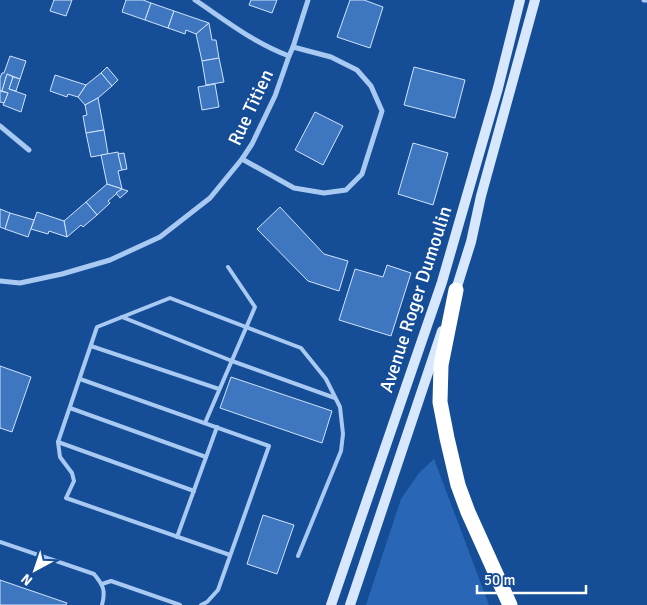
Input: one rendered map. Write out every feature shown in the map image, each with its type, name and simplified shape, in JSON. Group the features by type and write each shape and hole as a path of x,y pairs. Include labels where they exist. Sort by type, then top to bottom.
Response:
{"highway":[{"path":"456,290 441,365 440,402 458,485 468,512 510,605"}],"main road":[{"name":"Avenue Roger Dumoulin","path":"331,605 442,282 498,88 519,0"},
{"name":"Avenue Roger Dumoulin","path":"350,605 471,242 484,186 534,2"}],"street":[{"path":"195,0 254,39 289,56"},
{"name":"Rue Titien","path":"0,281 20,283 62,274 110,260 160,238 210,198 252,144 275,96 308,0"},
{"path":"519,0 534,2"},
{"path":"242,159 294,188 324,193 346,190 362,174 382,111 371,86 357,70 331,57 293,47"},
{"path":"0,126 29,150"}],"lane":[{"path":"205,423 255,307 228,267"},
{"path":"230,555 66,498 74,481 72,473 60,457 58,442 97,328 170,298 301,348 326,379 340,407 343,434 341,451 298,556"},
{"path":"122,318 232,361 335,398"},
{"path":"91,346 219,389"},
{"path":"80,379 269,446 218,590 207,602 201,605"},
{"path":"70,408 206,456"},
{"path":"177,536 216,427"},
{"path":"58,442 194,490"},
{"path":"0,542 94,574 102,584 105,595 102,605"},
{"path":"102,584 110,580 180,605"}],"shaded area":[{"path":"434,459 489,605 366,605 401,499 419,473"}],"building":[{"path":"54,0 72,0 66,16 50,11"},
{"path":"126,0 143,0 151,3 145,20 122,12"},
{"path":"251,0 277,0 272,13 249,5"},
{"path":"350,0 364,0 383,7 370,48 337,37"},
{"path":"151,3 174,11 168,28 145,20"},
{"path":"174,11 209,23 196,34 186,30 185,34 168,28"},
{"path":"209,23 212,40 216,40 219,58 202,61 196,34"},
{"path":"10,56 26,61 20,79 7,74 2,91 0,91 0,78 2,73 4,73"},
{"path":"219,58 224,82 206,85 202,61"},
{"path":"107,67 118,80 112,86 101,73"},
{"path":"414,67 465,80 455,118 404,105"},
{"path":"101,73 112,86 98,98 85,105 78,97 86,85"},
{"path":"7,74 13,77 9,89 26,95 21,112 3,105 8,93 2,91"},
{"path":"55,75 86,85 78,97 68,94 67,97 50,91"},
{"path":"13,77 20,79 16,91 9,89"},
{"path":"215,84 219,107 202,110 198,87"},
{"path":"0,91 8,93 4,103 0,102"},
{"path":"98,98 104,130 86,133 83,116 87,115 85,105"},
{"path":"315,112 343,126 323,165 295,150"},
{"path":"104,130 108,154 91,157 86,133"},
{"path":"413,143 448,153 433,205 398,194"},
{"path":"118,152 122,170 118,171 122,189 107,184 101,155"},
{"path":"124,153 127,169 122,170 118,154"},
{"path":"107,184 122,189 108,201 110,203 97,215 86,202"},
{"path":"122,189 128,191 120,198 116,193"},
{"path":"86,202 97,215 67,237 64,221"},
{"path":"280,207 324,254 348,261 339,291 308,281 257,229"},
{"path":"0,209 10,213 5,229 0,227"},
{"path":"37,212 64,221 67,237 49,231 48,234 31,229"},
{"path":"10,213 34,220 28,237 5,229"},
{"path":"387,265 411,273 391,336 339,320 355,269 383,277"},
{"path":"0,366 31,377 12,432 0,428"},
{"path":"231,377 332,411 322,443 220,408"},
{"path":"263,515 294,525 277,574 247,564"},
{"path":"0,580 67,603 66,605 0,605"}]}
